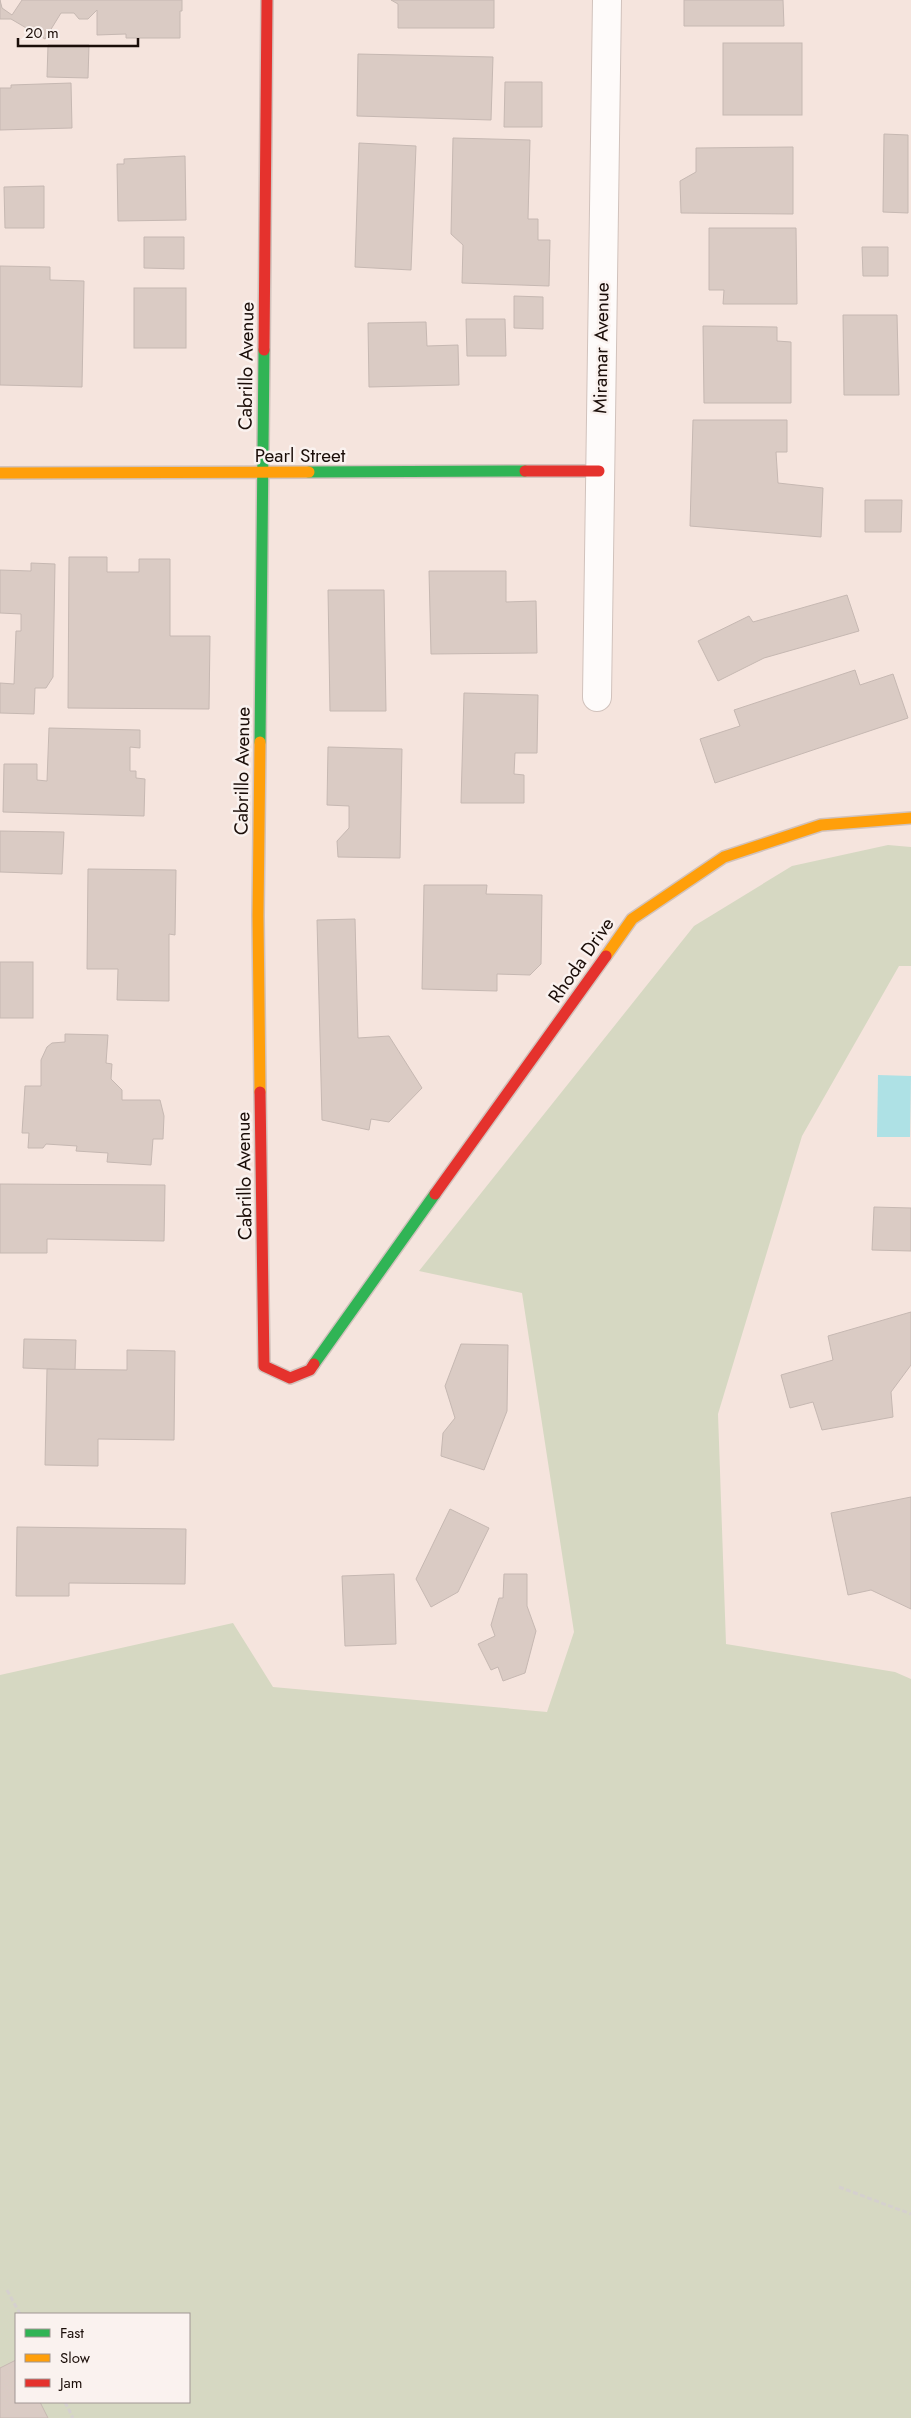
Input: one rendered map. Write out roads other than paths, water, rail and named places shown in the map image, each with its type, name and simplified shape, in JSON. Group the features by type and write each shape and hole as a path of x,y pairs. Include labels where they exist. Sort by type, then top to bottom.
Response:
{"street":[{"name":"Cabrillo Avenue","path":"267,0 258,916 264,1366 290,1378 310,1370 382,1268"},
{"name":"Miramar Avenue","path":"597,697 607,0"},
{"name":"Pearl Street","path":"0,473 599,471"},
{"name":"Rhoda Drive","path":"382,1268 632,919 724,856 821,824 911,818"}],"water":[{"path":"878,1075 911,1076 910,1137 877,1137"}]}
